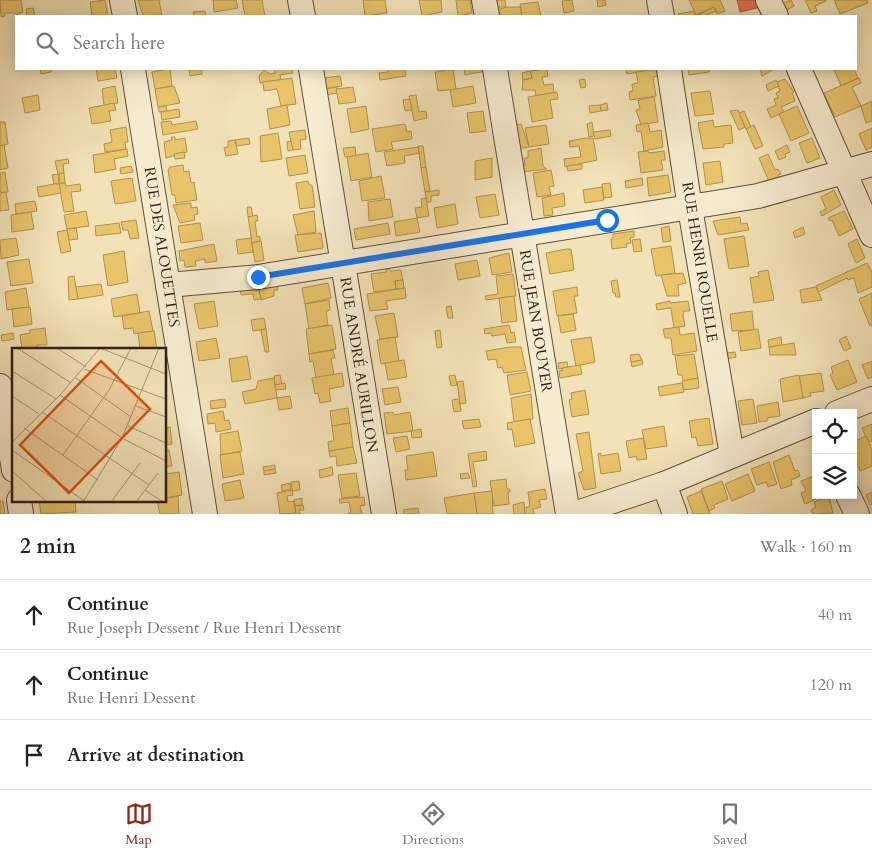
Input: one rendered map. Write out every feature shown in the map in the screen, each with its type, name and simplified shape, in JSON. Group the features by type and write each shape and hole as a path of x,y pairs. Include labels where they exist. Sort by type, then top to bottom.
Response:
{"street":[{"path":"122,0 125,15"},
{"path":"300,0 303,15"},
{"path":"484,0 487,15"},
{"path":"659,0 662,15"},
{"path":"768,0 776,15"},
{"name":"RUE DES ALOUETTES","path":"133,70 205,514"},
{"name":"RUE ANDRÉ AURILLON","path":"312,70 384,514"},
{"name":"RUE JEAN BOUYER","path":"495,70 568,514"},
{"name":"RUE HENRI ROUELLE","path":"669,70 690,208 732,454"},
{"path":"799,70 872,235"},
{"path":"168,285 258,277 690,208 775,193 872,164"},
{"path":"0,386 12,458"},
{"path":"846,409 872,399"},
{"path":"574,514 658,486 812,423"},
{"path":"658,486 675,514"},
{"path":"850,499 857,514"}],"building: Homes":[{"path":"21,0 23,12 16,15 16,13 5,13 5,16 1,17 0,1"},
{"path":"105,0 108,15 92,15 90,2"},
{"path":"138,0 159,0 162,15 143,15"},
{"path":"213,0 236,0 238,8 214,12"},
{"path":"242,0 262,0 265,15 245,15"},
{"path":"363,0 385,0 387,13 365,15"},
{"path":"419,0 441,0 442,12 422,15"},
{"path":"456,0 470,0 472,13 458,15"},
{"path":"494,0 505,0 506,7 495,7"},
{"path":"572,0 574,11 564,13 562,1"},
{"path":"597,0 605,0 606,5 598,7"},
{"path":"689,0 720,0 725,11 717,14 714,7 696,15"},
{"path":"791,0 794,6 783,12 780,4"},
{"path":"805,0 826,1 815,6 817,11 811,13"},
{"path":"834,0 867,0 868,3 840,14"},
{"path":"538,2 541,15 522,15 520,4"},
{"path":"520,7 522,15 496,15 495,10"},
{"path":"714,7 716,11 706,15 698,15"},
{"path":"33,8 35,15 27,15 26,9"},
{"path":"205,11 206,15 194,15 193,12"},
{"path":"694,11 696,15 678,15"},
{"path":"40,70 51,70 51,72 41,74"},
{"path":"96,70 115,70 117,78 98,81"},
{"path":"170,70 172,86 155,89 152,72"},
{"path":"189,70 201,70 202,74 190,76"},
{"path":"264,70 270,74 275,73 274,70 292,70 293,73 280,75 281,80 260,83 259,76"},
{"path":"388,70 405,70 406,76 380,80 379,73 388,72"},
{"path":"453,70 456,89 438,91 435,72"},
{"path":"464,70 486,71 465,75"},
{"path":"547,70 548,76 542,77 544,85 553,84 554,93 536,96 535,90 522,90 523,80 532,78 530,71"},
{"path":"626,70 648,71 627,74"},
{"path":"659,70 660,76 653,77 656,96 630,100 629,92 633,91 632,84 638,83 636,72"},
{"path":"688,70 709,70 709,72 689,75"},
{"path":"760,70 772,70 762,76"},
{"path":"834,70 854,70 858,78 841,86"},
{"path":"530,71 532,78 523,80 522,73"},
{"path":"340,76 342,86 324,89 323,78"},
{"path":"292,78 296,104 281,106 277,89 264,91 263,82"},
{"path":"859,78 861,83 852,87 861,106 835,117 824,93"},
{"path":"585,79 586,87 581,88 579,80"},
{"path":"785,79 794,92 792,93 795,101 781,107 784,112 771,118 767,109 776,105 774,99 778,98 776,93 780,91 777,82"},
{"path":"776,80 779,86 768,91 766,85"},
{"path":"115,86 118,103 104,105 102,89"},
{"path":"174,86 180,103 158,107 155,89"},
{"path":"473,86 476,103 453,107 450,90"},
{"path":"337,87 337,93 326,95 324,89"},
{"path":"353,87 356,102 339,104 336,89"},
{"path":"710,91 714,114 695,116 691,93"},
{"path":"557,92 558,99 550,100 553,118 532,122 528,97"},
{"path":"38,95 40,110 25,113 22,98"},
{"path":"416,95 419,112 426,111 427,118 414,121 409,96"},
{"path":"654,97 658,122 641,125 636,110 640,109 638,100"},
{"path":"410,99 412,110 405,111 403,100"},
{"path":"872,101 872,121 866,123 861,106"},
{"path":"114,103 116,110 109,111 111,121 92,124 89,108"},
{"path":"607,103 608,110 601,111 600,105"},
{"path":"287,105 290,125 270,129 267,109"},
{"path":"600,105 601,111 590,113 589,106"},
{"path":"166,106 167,111 159,112 158,107"},
{"path":"366,106 369,129 351,133 347,109"},
{"path":"797,106 809,133 791,141 779,114"},
{"path":"179,109 180,117 162,120 161,112"},
{"path":"738,110 745,127 739,130 730,111"},
{"path":"483,111 486,131 470,133 467,113"},
{"path":"744,111 751,127 746,129 739,113"},
{"path":"713,120 714,127 731,125 733,143 724,144 724,147 703,149 698,123"},
{"path":"171,121 172,125 196,121 198,129 163,135 161,122"},
{"path":"0,122 5,122 8,144 0,146"},
{"path":"592,122 594,136 589,137 587,124"},
{"path":"648,123 650,132 661,130 663,147 644,151 641,131 637,132 636,125"},
{"path":"405,124 407,132 411,131 412,139 391,142 393,149 376,152 372,129"},
{"path":"521,124 529,147 517,149 513,125"},
{"path":"546,125 549,144 529,147 525,128"},
{"path":"754,125 763,146 755,149 746,129"},
{"path":"126,127 128,142 125,142 126,149 105,152 104,144 112,142 110,130"},
{"path":"872,128 872,147 866,150 859,134"},
{"path":"305,130 306,139 300,140 301,149 293,150 289,132"},
{"path":"610,130 611,136 595,139 593,132"},
{"path":"278,133 282,159 261,162 260,136"},
{"path":"171,137 175,137 175,140 185,138 187,152 166,158 164,142 172,140"},
{"path":"249,138 250,144 237,146 235,140"},
{"path":"593,138 597,160 565,167 564,159 581,157 579,146 570,147 569,141"},
{"path":"812,138 820,158 807,163 799,143"},
{"path":"235,140 238,154 226,156 224,148 228,147 228,141"},
{"path":"291,141 293,150 288,151 287,142"},
{"path":"4,145 8,168 0,170 0,146"},
{"path":"787,145 790,152 785,154 786,157 779,160 775,151"},
{"path":"418,146 423,146 426,167 421,168"},
{"path":"355,147 356,156 345,157 343,148"},
{"path":"418,147 419,153 404,156 405,163 387,166 384,152"},
{"path":"541,148 543,166 547,169 521,172 520,166 525,165 524,158 528,158 528,151"},
{"path":"127,149 128,156 114,159 116,169 95,173 93,155"},
{"path":"648,151 649,153 664,151 665,160 661,160 663,170 641,173 638,152"},
{"path":"184,152 185,158 175,159 174,154"},
{"path":"368,153 372,177 351,181 347,157"},
{"path":"768,154 775,170 778,169 781,174 778,175 781,181 770,184 759,158"},
{"path":"305,155 308,173 289,176 286,158"},
{"path":"492,158 492,177 475,180 475,161"},
{"path":"68,159 69,163 63,164 64,173 58,174 55,161"},
{"path":"720,161 723,182 706,185 703,163"},
{"path":"582,164 582,169 568,171 567,166"},
{"path":"183,165 184,172 189,171 191,183 194,182 197,200 176,203 175,195 172,195 168,170 170,167"},
{"path":"131,166 133,172 121,174 120,168"},
{"path":"426,167 430,191 425,192 421,168"},
{"path":"551,170 554,186 549,187 551,195 537,197 533,173"},
{"path":"5,172 8,192 2,193 0,191 0,173"},
{"path":"64,173 65,183 60,183 59,174"},
{"path":"58,174 59,184 54,184 52,175"},
{"path":"668,175 671,192 649,196 647,178"},
{"path":"381,176 385,198 362,201 359,181"},
{"path":"132,178 136,201 115,204 111,181"},
{"path":"642,178 643,185 626,188 625,181"},
{"path":"308,181 309,185 312,185 315,207 300,209 296,183"},
{"path":"65,183 66,186 80,184 81,191 71,192 74,211 64,212 59,184"},
{"path":"610,183 612,197 604,198 602,184"},
{"path":"59,184 61,193 39,197 37,187"},
{"path":"602,187 604,200 585,203 583,190"},
{"path":"439,190 439,195 431,196 431,202 427,202 425,192"},
{"path":"834,190 841,205 822,216 820,212 826,209 821,197"},
{"path":"6,192 9,210 0,211 0,193"},
{"path":"564,193 565,206 552,208 553,215 544,216 542,198"},
{"path":"495,194 499,215 480,218 476,197"},
{"path":"426,198 429,216 417,218 415,208 422,207 421,199"},
{"path":"390,199 393,217 369,221 368,202"},
{"path":"35,201 37,211 16,214 15,204"},
{"path":"191,203 191,208 197,207 198,214 194,215 195,220 180,223 173,205"},
{"path":"455,204 458,224 437,228 434,208"},
{"path":"247,207 251,207 253,216 248,217"},
{"path":"86,211 89,226 67,229 64,215"},
{"path":"314,211 316,232 298,235 293,215"},
{"path":"844,211 853,229 839,236 832,220 830,221 828,218"},
{"path":"31,212 34,229 12,232 11,215"},
{"path":"257,215 258,221 255,221 257,237 260,236 260,241 252,243 248,217"},
{"path":"740,217 741,224 747,223 749,230 718,235 713,221"},
{"path":"417,218 420,232 396,236 394,222"},
{"path":"136,220 139,238 130,239 128,230 123,230 121,222"},
{"path":"119,223 121,233 96,236 95,226"},
{"path":"200,223 203,240 181,243 178,226"},
{"path":"388,223 390,234 356,240 354,229"},
{"path":"669,226 671,241 663,242 661,228"},
{"path":"803,227 805,234 795,238 793,232"},
{"path":"76,228 78,239 69,240 67,229"},
{"path":"67,230 71,251 61,253 57,232"},
{"path":"634,231 634,237 630,238 631,243 626,244 627,247 612,249 611,239 613,234"},
{"path":"321,233 323,248 298,252 295,235"},
{"path":"744,236 749,266 729,269 724,239"},
{"path":"16,238 19,255 1,259 0,240"},
{"path":"251,238 253,252 238,254 236,240"},
{"path":"640,239 642,251 634,252 632,240"},
{"path":"857,239 865,258 856,263 848,244"},
{"path":"261,241 264,260 255,262 252,243"},
{"path":"214,244 217,261 205,263 205,259 195,261 196,266 185,267 184,260 180,261 179,251"},
{"path":"671,246 675,273 656,276 651,249"},
{"path":"571,249 574,270 550,274 546,253"},
{"path":"124,251 128,282 108,286 103,255"},
{"path":"509,253 512,272 492,275 489,258"},
{"path":"29,259 33,283 11,286 7,262"},
{"path":"477,260 480,276 458,280 455,264"},
{"path":"867,263 872,272 872,287 858,293 854,278 848,280 847,278 818,292 816,286"},
{"path":"386,269 390,271 401,270 403,280 395,281 396,289 374,292 371,274 386,272"},
{"path":"768,270 774,300 754,303 750,278 759,276 758,272"},
{"path":"683,273 686,283 678,285 679,296 667,296 661,275"},
{"path":"513,274 516,296 486,300 485,296 498,294 496,276"},
{"path":"74,276 78,299 69,300 68,277"},
{"path":"403,280 404,288 396,289 395,281"},
{"path":"617,280 620,297 616,297 615,293 613,293 611,281"},
{"path":"277,283 278,290 274,290 274,296 261,300 258,286"},
{"path":"328,283 331,298 305,304 302,288"},
{"path":"101,284 103,295 78,299 76,287"},
{"path":"258,286 261,299 254,300 253,294 241,295 240,288"},
{"path":"577,287 578,296 574,296 577,313 557,316 553,291"},
{"path":"816,287 822,300 802,303 800,290"},
{"path":"26,288 29,307 7,310 5,292"},
{"path":"405,288 406,298 386,301 388,309 370,311 367,294"},
{"path":"872,293 872,325 870,326 859,299"},
{"path":"137,294 140,313 114,317 111,299"},
{"path":"514,296 517,321 502,323 499,298"},
{"path":"329,300 330,310 326,311 328,325 309,329 305,304"},
{"path":"214,301 218,326 199,329 194,304"},
{"path":"670,301 670,303 688,301 690,311 684,311 683,315 685,326 674,328 671,308 657,310 656,304"},
{"path":"451,306 453,318 448,318 446,307"},
{"path":"30,307 32,324 14,327 12,309"},
{"path":"149,311 153,331 134,334 133,328 124,329 122,316"},
{"path":"752,311 754,330 732,331 730,314"},
{"path":"394,313 398,337 380,339 375,316"},
{"path":"573,314 576,330 561,333 558,316"},
{"path":"264,318 266,329 253,331 251,320"},
{"path":"332,325 336,349 309,354 306,329"},
{"path":"509,325 511,333 514,332 516,342 507,343 505,334 492,336 491,333 485,334 484,329"},
{"path":"679,327 680,335 694,333 697,351 673,355 671,338 665,338 663,329"},
{"path":"45,328 47,345 37,345 38,348 22,348 20,335 30,333 30,330"},
{"path":"266,329 269,352 265,352 261,330"},
{"path":"758,329 761,348 741,351 738,332"},
{"path":"440,330 442,347 437,348 435,331"},
{"path":"154,331 157,348 140,348 138,333"},
{"path":"13,333 14,339 2,341 1,335"},
{"path":"846,336 851,348 844,351 839,340"},
{"path":"395,337 399,361 381,364 377,340"},
{"path":"591,337 595,362 576,366 571,340"},
{"path":"781,337 782,345 769,347 768,340"},
{"path":"216,338 220,358 199,361 196,342"},
{"path":"794,343 796,355 770,355 769,347"},
{"path":"521,347 526,370 504,373 502,367 498,368 496,359 488,360 486,351"},
{"path":"333,350 335,358 331,358 334,375 316,378 313,361 310,362 309,354"},
{"path":"735,352 736,357 727,359 726,353"},
{"path":"639,354 642,360 631,362 630,355"},
{"path":"694,354 698,378 683,381 682,375 678,375 675,356"},
{"path":"247,356 251,379 232,382 229,359"},
{"path":"404,360 407,377 388,380 385,363"},
{"path":"642,360 643,364 632,367 631,362"},
{"path":"848,360 857,382 837,390 830,375 833,373 831,367"},
{"path":"872,361 872,377 868,379 862,365"},
{"path":"567,362 568,367 559,369 558,363"},
{"path":"580,365 582,374 560,378 559,371 563,370 562,368"},
{"path":"527,372 531,391 510,395 507,375"},
{"path":"342,373 344,386 329,389 331,401 320,403 318,393 315,394 312,378"},
{"path":"821,373 824,391 810,393 811,396 803,398 799,376"},
{"path":"280,375 282,384 275,385 274,376"},
{"path":"455,375 457,385 451,386 449,376"},
{"path":"799,375 803,398 783,402 780,379"},
{"path":"274,378 277,398 245,404 242,392 256,389 258,381"},
{"path":"698,378 699,388 683,390 682,381"},
{"path":"463,381 466,403 460,404 457,382"},
{"path":"285,383 286,389 276,390 275,385"},
{"path":"682,383 684,392 660,396 658,387"},
{"path":"398,387 401,402 385,405 382,389"},
{"path":"585,390 589,414 572,417 569,400 572,399 571,393"},
{"path":"531,394 533,419 514,422 511,398"},
{"path":"290,396 292,408 279,410 277,398"},
{"path":"225,399 226,407 211,409 210,401"},
{"path":"459,399 461,411 454,412 452,400"},
{"path":"753,399 757,423 742,425 738,401"},
{"path":"778,402 780,416 767,418 767,421 759,422 757,406"},
{"path":"348,408 350,423 332,426 330,411"},
{"path":"223,411 225,421 229,420 231,429 216,432 215,423 208,424 207,414"},
{"path":"393,412 394,415 410,412 413,431 387,434 384,413"},
{"path":"709,418 713,444 698,446 696,437 692,438 689,421"},
{"path":"479,419 481,427 464,429 462,421"},
{"path":"530,419 535,443 515,447 512,429 508,430 507,423"},
{"path":"350,423 353,447 329,451 328,442 334,441 332,426"},
{"path":"872,424 872,441 868,442 862,428"},
{"path":"664,426 667,446 646,449 642,430"},
{"path":"170,427 172,444 166,445 166,428"},
{"path":"421,429 422,437 412,438 411,431"},
{"path":"238,431 242,451 221,455 220,434"},
{"path":"589,432 596,488 584,490 578,473 583,471 576,434"},
{"path":"407,436 410,449 396,452 393,438"},
{"path":"866,436 872,450 872,466 860,471 857,464 857,440"},
{"path":"643,438 647,459 637,460 636,456 629,458 626,441"},
{"path":"353,447 357,463 337,466 336,456 330,457 329,451"},
{"path":"166,450 169,450 172,466 166,467"},
{"path":"486,451 487,460 473,462 477,486 473,487 468,454"},
{"path":"240,452 244,474 223,478 220,455"},
{"path":"433,452 437,476 406,480 405,470 408,470 406,456"},
{"path":"601,453 601,456 618,453 621,471 601,474 598,454"},
{"path":"789,455 795,471 798,470 800,476 791,480 792,485 781,489 773,462"},
{"path":"769,462 777,484 768,487 766,482 757,485 751,469"},
{"path":"275,465 275,469 264,471 263,467"},
{"path":"332,467 333,475 320,478 319,470"},
{"path":"275,469 276,473 264,475 264,471"},
{"path":"179,472 182,495 166,498 166,474"},
{"path":"356,473 360,496 342,498 338,475"},
{"path":"468,473 470,478 461,479 460,474"},
{"path":"748,474 755,491 732,501 725,484"},
{"path":"812,477 812,499 817,499 805,504 801,493 806,491 801,481"},
{"path":"506,479 507,489 510,489 510,492 508,492 509,504 494,506 490,481"},
{"path":"240,480 244,498 225,501 222,484"},
{"path":"299,481 300,490 292,491 291,482"},
{"path":"722,481 728,499 714,505 715,508 709,511 701,489"},
{"path":"290,483 291,489 282,491 281,485"},
{"path":"545,489 547,499 539,500 541,507 533,509 534,514 525,514 523,509 530,506 528,492"},
{"path":"292,490 293,495 287,496 288,502 294,501 296,513 280,514 277,493"},
{"path":"492,491 493,514 477,514 474,493"},
{"path":"701,491 710,514 693,514 687,497"},
{"path":"872,492 872,504 870,505 866,495"},
{"path":"474,493 477,514 447,514 444,498"},
{"path":"178,496 179,514 160,514 157,502 166,502 166,498"},
{"path":"364,497 365,505 360,506 362,514 348,514 351,512 349,502 340,503 339,499"},
{"path":"302,498 302,505 295,506 294,500"},
{"path":"822,499 830,499 833,513 813,514 811,510 816,507 814,502"},
{"path":"0,501 3,501 5,514 0,514"},
{"path":"39,502 75,502 76,512 41,514"},
{"path":"524,502 525,514 514,514 513,505"},
{"path":"303,505 304,510 299,510 300,514 296,514 295,506"},
{"path":"418,508 419,514 404,514 403,510"}],"building: Shops":[{"path":"737,0 758,0 761,7 740,12"}],"route":[{"path":"258,277 607,220"}]}
